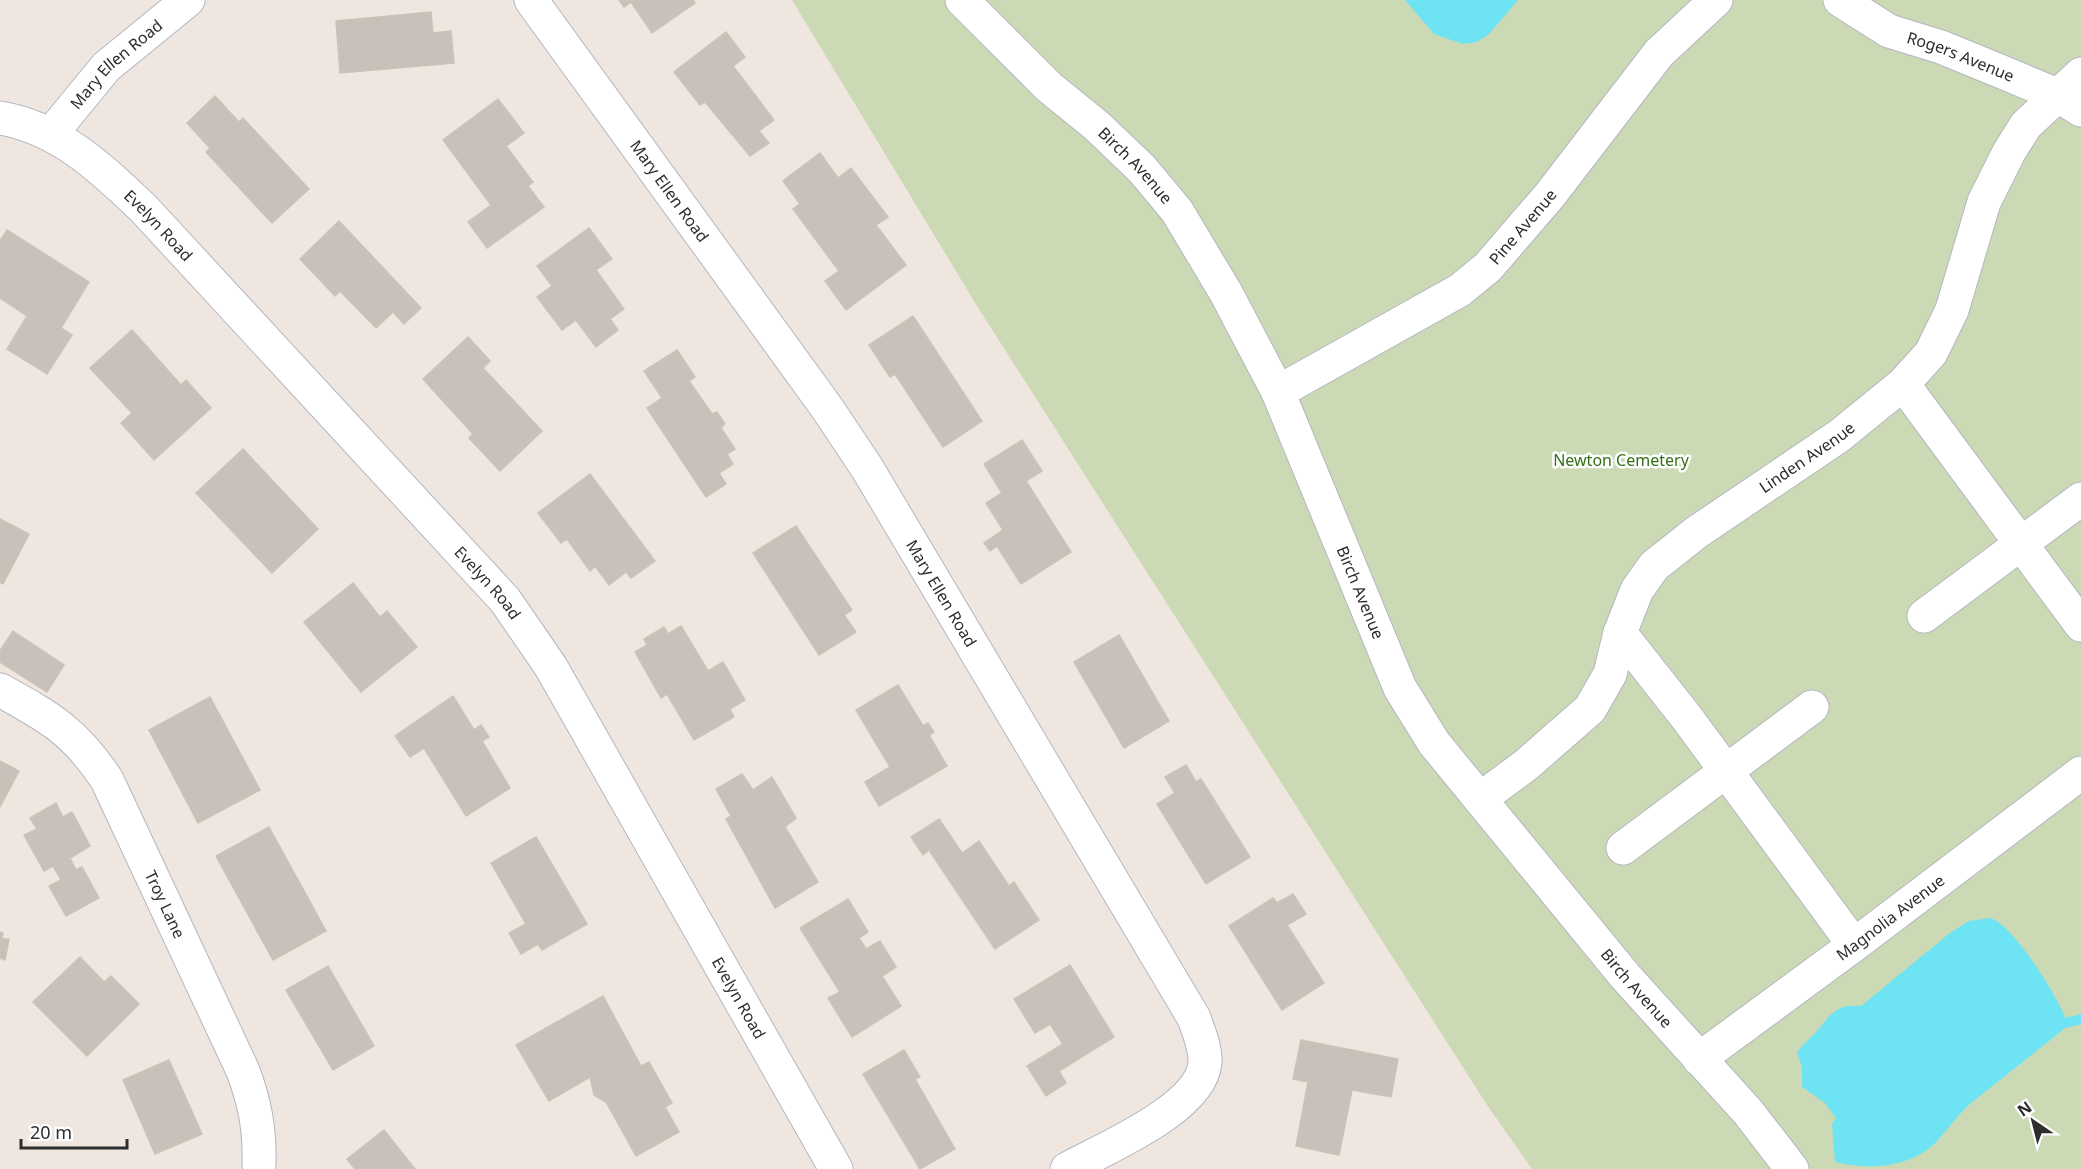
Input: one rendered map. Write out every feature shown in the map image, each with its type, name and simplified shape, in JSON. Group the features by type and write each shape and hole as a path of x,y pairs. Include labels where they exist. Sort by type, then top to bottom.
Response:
{"street":[{"name":"Mary Ellen Road","path":"51,134 106,67 188,0"},
{"name":"Mary Ellen Road","path":"531,0 827,408 867,468 1194,1018 1203,1043 1205,1064 1197,1083 1182,1101 1167,1113 1067,1169"},
{"name":"Birch Avenue","path":"962,0 1049,87 1097,126 1142,169 1170,203 1226,293 1278,392 1400,688 1434,743 1625,976 1748,1112 1792,1169"},
{"name":"Pine Avenue","path":"1278,392 1460,290 1488,267 1550,195 1659,53 1716,0"},
{"name":"Rogers Avenue","path":"1840,0 1889,31 1941,47 2069,103"},
{"name":"Linden Avenue","path":"1480,798 1526,765 1590,710 1610,674 1620,633 1637,590 1654,566 1697,532 1839,436 1902,384 1931,353 1952,310 1984,202 2009,152 2026,125 2069,103 2081,74"},
{"name":"Evelyn Road","path":"0,118 51,134 83,153 144,209 505,600 551,667 836,1169"},
{"path":"1902,384 2081,625"},
{"path":"1924,616 2081,499"},
{"path":"1620,633 1726,771 1854,945"},
{"name":"Troy Lane","path":"0,690 52,718 76,738 107,780 243,1071 254,1100 260,1129 259,1164"},
{"path":"1623,848 1812,707"},
{"name":"Magnolia Avenue","path":"1698,1059 1854,945 2081,773"}],"green space":[{"name":"Newton Cemetery","path":"792,0 2081,0 2081,1169 1532,1169 1487,1105 977,306"}],"water":[{"path":"1405,0 1518,0 1489,34 1477,42 1463,44 1434,34"},
{"path":"1991,918 2001,924 2022,946 2042,976 2064,1015 2064,1029 1971,1103 1932,1146 1917,1156 1882,1166 1858,1166 1835,1162 1832,1124 1836,1118 1825,1103 1802,1087 1802,1066 1797,1053 1835,1011 1845,1007 1861,1006 1950,933 1969,921"}],"building":[{"path":"619,0 693,0 695,3 652,33 631,2 624,7"},
{"path":"431,12 433,33 451,31 454,63 340,73 336,21"},
{"path":"726,32 745,57 733,66 774,120 759,131 769,143 750,156 705,102 700,105 674,72"},
{"path":"215,96 239,122 243,118 309,189 272,223 206,152 210,148 187,123"},
{"path":"498,99 524,133 506,146 533,182 528,186 544,207 487,248 468,222 491,205 443,140"},
{"path":"820,153 838,178 851,168 888,217 876,225 906,265 846,310 825,281 839,271 793,209 800,204 783,181"},
{"path":"339,221 421,308 404,324 393,312 376,328 340,291 335,296 300,259"},
{"path":"589,228 612,259 596,270 624,309 610,319 618,330 596,347 576,320 562,330 537,297 552,286 537,266"},
{"path":"7,230 89,282 61,328 72,335 47,374 7,349 27,316 0,298 0,241"},
{"path":"913,316 982,421 943,447 895,374 890,377 869,345"},
{"path":"132,330 181,385 186,380 211,408 154,460 121,423 132,413 90,368"},
{"path":"468,337 490,361 483,368 542,431 500,471 469,438 473,434 423,379"},
{"path":"677,350 695,377 689,381 712,414 717,412 725,424 721,428 735,449 727,454 733,464 719,473 726,484 706,497 647,408 662,398 644,371"},
{"path":"1022,440 1042,471 1026,481 1071,552 1021,584 997,546 990,551 984,543 1003,530 986,503 1002,493 984,464"},
{"path":"243,449 318,529 272,573 196,493"},
{"path":"590,474 655,561 631,578 626,572 609,585 595,566 590,571 567,539 561,543 538,513"},
{"path":"0,519 29,534 3,584 0,582"},
{"path":"796,526 852,610 844,615 856,632 819,655 753,553"},
{"path":"353,583 380,617 387,611 417,647 361,692 304,622"},
{"path":"681,626 708,671 723,662 745,700 730,709 734,717 694,740 667,694 661,698 635,652 647,645 644,639 664,627 668,634"},
{"path":"13,631 64,665 47,692 0,662 0,651"},
{"path":"1119,635 1169,721 1124,748 1074,662"},
{"path":"898,685 923,726 928,723 934,732 929,735 947,766 879,806 865,782 890,767 856,710"},
{"path":"453,696 474,730 481,725 489,737 482,741 510,788 466,816 424,748 410,757 395,736"},
{"path":"210,697 260,790 198,823 149,730"},
{"path":"0,761 19,771 0,807"},
{"path":"1186,765 1196,782 1201,779 1250,857 1206,884 1157,804 1175,793 1165,777"},
{"path":"742,774 753,790 772,777 796,818 785,827 818,882 775,908 726,819 731,816 716,789"},
{"path":"56,803 63,817 72,812 90,846 70,858 76,870 82,867 99,898 66,916 49,886 61,880 53,866 44,871 24,835 37,829 30,818"},
{"path":"939,819 962,853 979,841 1009,886 1014,882 1039,920 995,949 929,850 923,855 911,837"},
{"path":"269,827 326,931 273,960 216,856"},
{"path":"536,837 587,924 542,950 538,944 521,954 509,933 526,924 491,863"},
{"path":"1293,894 1306,914 1287,925 1324,983 1282,1010 1229,926 1273,898 1277,903"},
{"path":"848,899 868,932 859,938 866,949 880,941 896,967 882,976 901,1006 852,1037 828,998 840,992 800,928"},
{"path":"0,932 3,933 2,939 9,939 5,960 0,958"},
{"path":"80,957 104,982 111,976 139,1004 87,1056 33,1002"},
{"path":"1070,965 1114,1037 1059,1071 1066,1083 1046,1096 1027,1066 1063,1044 1050,1024 1035,1033 1014,999"},
{"path":"328,966 374,1046 333,1070 286,990"},
{"path":"603,996 641,1066 649,1062 672,1103 665,1107 679,1132 636,1156 606,1102 594,1095 590,1077 549,1101 516,1045"},
{"path":"1301,1040 1398,1059 1391,1097 1352,1090 1339,1155 1296,1146 1308,1082 1293,1079"},
{"path":"904,1050 920,1077 915,1079 955,1149 920,1169 863,1074"},
{"path":"169,1060 202,1134 155,1154 123,1080"},
{"path":"384,1130 415,1169 355,1169 347,1159"}],"waterway":[{"path":"2065,1023 2081,1019"}]}
